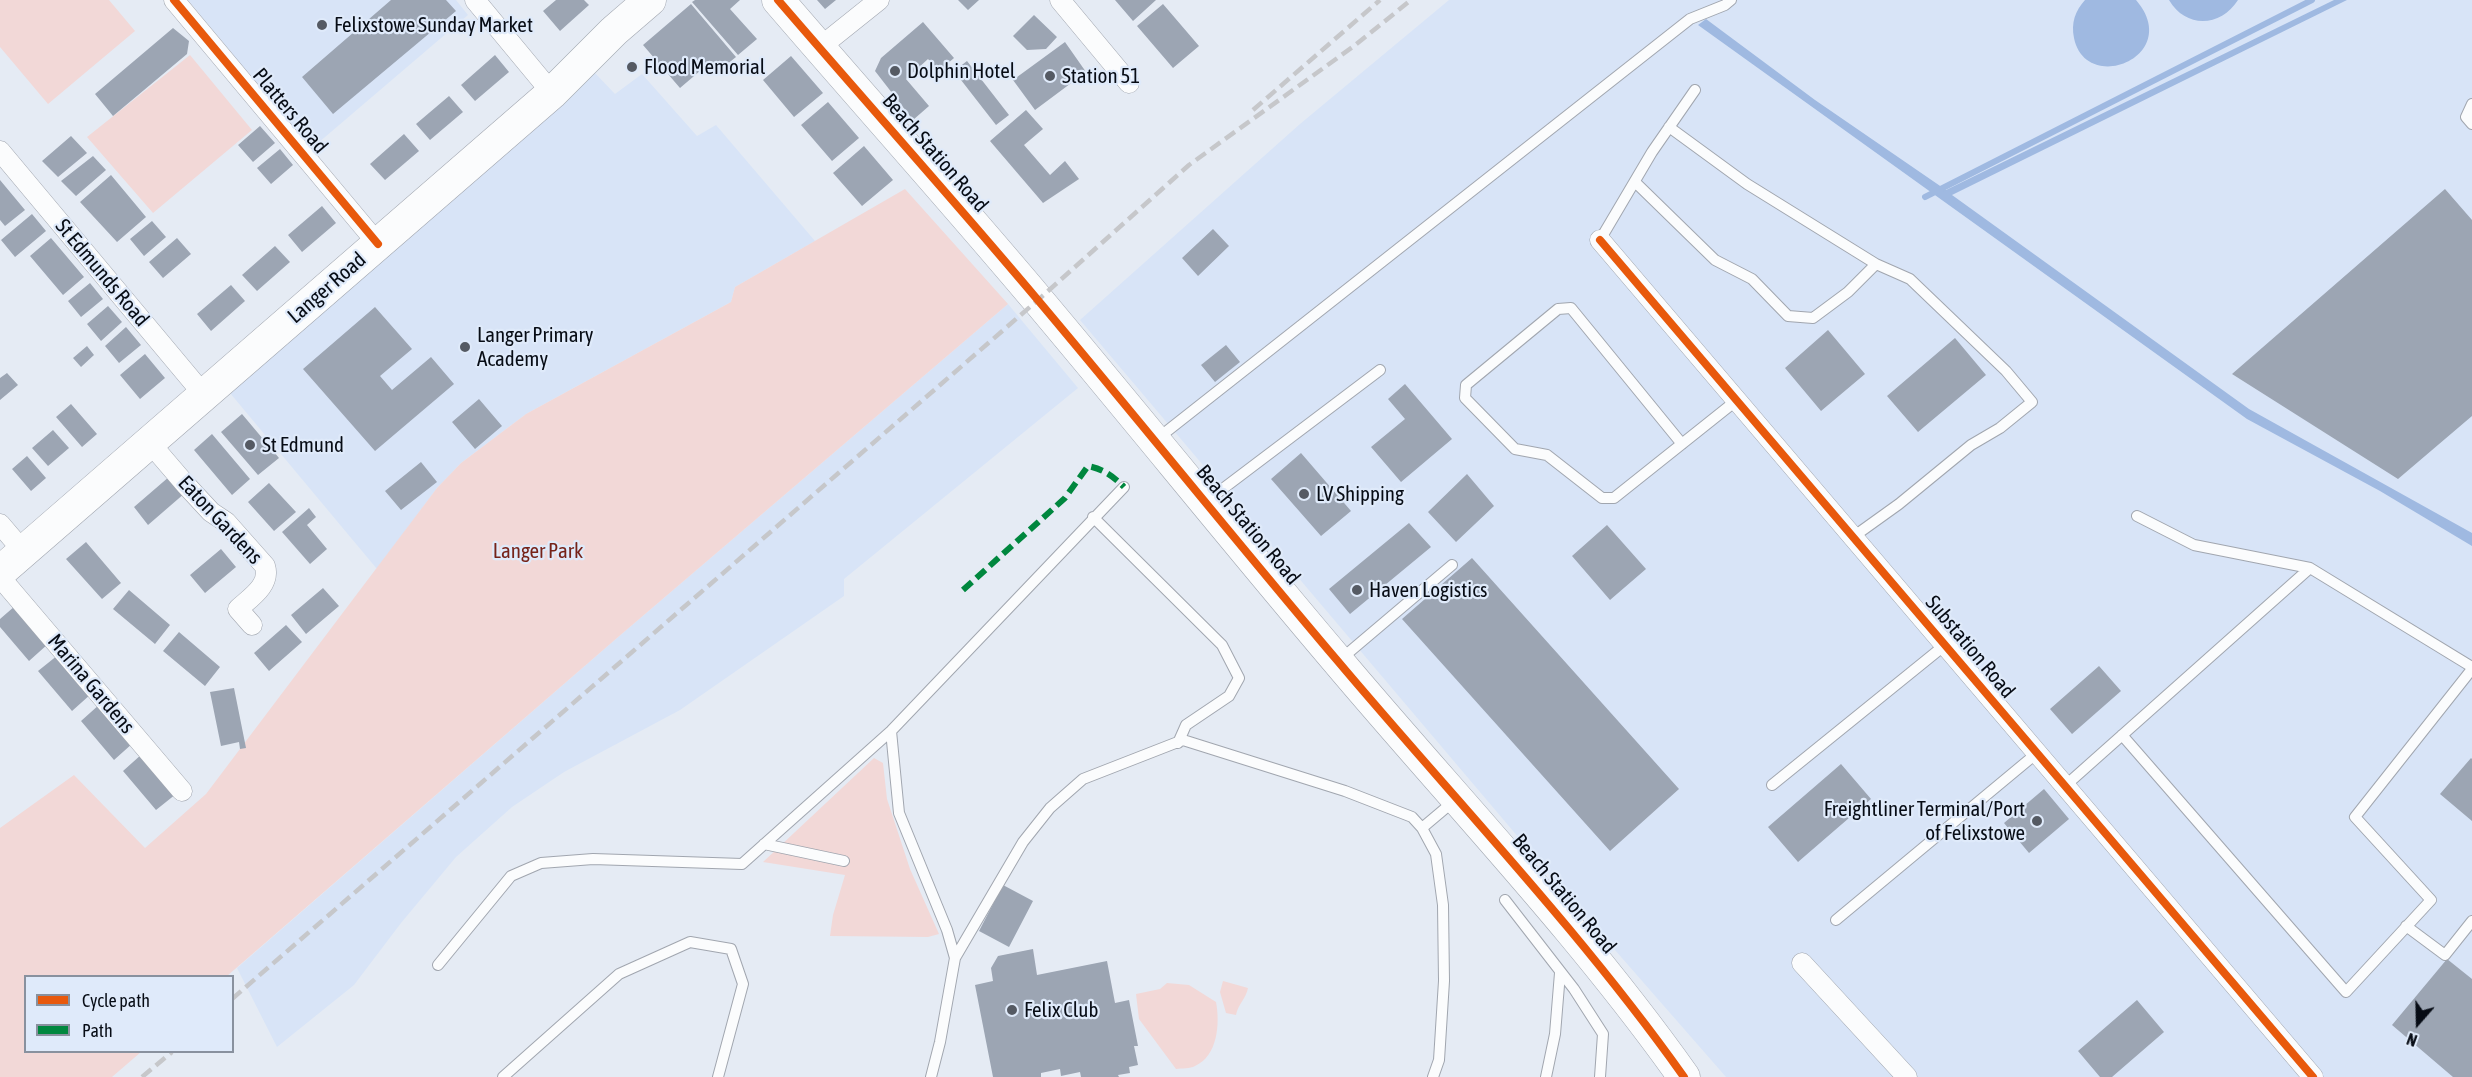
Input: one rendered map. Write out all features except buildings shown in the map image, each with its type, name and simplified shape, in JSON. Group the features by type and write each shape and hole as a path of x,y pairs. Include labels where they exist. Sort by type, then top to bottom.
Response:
{"main road":[{"name":"Langer Road","path":"0,572 552,93 614,31 650,0"},
{"name":"Beach Station Road","path":"778,0 1038,300 1338,662 1458,797 1631,1003 1684,1077"}],"street":[{"name":"Platters Road","path":"174,0 378,244"},
{"path":"475,0 552,93"},
{"path":"819,48 879,0"},
{"path":"1060,0 1130,83"},
{"name":"St Edmunds Road","path":"0,151 204,395"},
{"name":"Substation Road","path":"1600,240 2313,1077"},
{"name":"Eaton Gardens","path":"150,443 211,512 226,522 265,566 267,572 264,582 238,609 252,625"},
{"path":"0,524 23,551"},
{"name":"Marina Gardens","path":"0,577 182,791"},
{"path":"1802,963 1907,1077"}],"lane":[{"path":"1155,441 1690,19 1725,5 1731,0"},
{"path":"1600,240 1652,152 1695,90"},
{"path":"2472,104 2466,117 2472,124"},
{"path":"1669,128 1748,184 1876,264 1910,279 2006,371 2032,402 2000,428 1971,445 1899,504 1853,537"},
{"path":"1635,182 1714,260 1752,279 1788,316 1812,318 1848,292 1876,264"},
{"path":"1682,444 1570,308 1558,309 1466,385 1465,398 1515,449 1547,454 1602,498 1614,498 1682,444 1737,400"},
{"path":"1206,502 1380,370"},
{"path":"438,965 511,876 541,863 593,859 742,864 891,731 1124,487"},
{"path":"2122,735 2346,992 2431,900 2355,817 2472,668 2310,568 2194,545 2137,516"},
{"path":"1093,517 1222,645 1239,678 1229,696 1186,725 1178,743"},
{"path":"1338,662 1452,565"},
{"path":"2065,786 2310,568"},
{"path":"1772,785 1945,645"},
{"path":"891,731 898,813 947,930 955,958"},
{"path":"931,1077 940,1042 955,958 1023,842 1050,808 1083,779 1183,740 1345,791 1412,817 1422,828 1436,854 1443,905 1444,992 1439,1060 1433,1077"},
{"path":"1836,920 2037,753"},
{"path":"1422,828 1458,797"},
{"path":"764,844 844,861"},
{"path":"1504,900 1574,989 1603,1035 1600,1077"},
{"path":"2406,926 2445,955 2472,921"},
{"path":"503,1077 619,974 690,942 731,949 742,984 718,1077"},
{"path":"1545,1077 1555,1034 1560,972"}],"shaded area":[{"path":"188,0 456,0 468,15 311,149"},
{"path":"1449,0 2472,0 2472,1077 1726,1077 1580,910 1080,320 1300,124"},
{"name":"Langer Primary Academy","path":"594,72 615,94 642,74 697,136 716,125 815,241 735,287 731,302 526,414 461,463 437,488 377,569 230,393"},
{"path":"1008,304 1078,388 844,579 844,596 680,710 564,772 512,807 456,857 401,923 354,985 277,1047 237,968 617,638"}],"green space":[{"path":"0,0 109,0 135,31 48,104 0,47"},
{"path":"190,55 252,130 153,213 87,137"},
{"name":"Langer Park","path":"905,189 1008,304 617,638 228,975 24,975 24,1053 140,1053 112,1077 0,1077 0,828 74,775 145,848 206,794 437,488 461,463 526,414 731,302 735,287"},
{"path":"874,758 883,763 887,799 910,869 939,934 928,937 830,936 833,915 845,875 763,862"},
{"path":"1223,981 1248,988 1236,1015 1226,1013 1220,992"},
{"path":"1167,983 1189,985 1216,1002 1218,1019 1213,1047 1203,1061 1193,1067 1176,1069 1139,1019 1136,994 1160,989"}],"water":[{"path":"2085,0 2136,0 2148,20 2148,38 2141,52 2128,62 2112,66 2096,64 2082,55 2074,38 2073,27 2076,13"},
{"path":"2169,0 2238,0 2222,15 2213,20 2204,21 2185,16"},
{"path":"2334,0 2347,0 1952,195 2249,409 2472,533 2472,546 2380,491 2247,419 1698,25 1706,19 1815,100 1946,190"}],"waterway":[{"path":"1925,197 2312,0"}],"railway":[{"path":"1253,110 1380,0"},
{"path":"234,997 1038,300 1189,165 1354,46 1411,0"},
{"path":"142,1077 171,1053"}],"marked path":[{"path":"963,590 1065,498 1088,466 1108,474 1124,487"}],"cycle path":[{"path":"174,0 378,244"},
{"path":"778,0 1005,261 1336,659 1559,916 1644,1022 1684,1077"},
{"path":"1600,240 2313,1077"}],"place":[{"name":"Felixstowe Sunday Market","path":"322,25"},
{"name":"Flood Memorial","path":"632,67"},
{"name":"Dolphin Hotel","path":"895,71"},
{"name":"Station 51","path":"1050,76"},
{"name":"Langer Primary Academy","path":"465,347"},
{"name":"St Edmund","path":"250,445"},
{"name":"LV Shipping","path":"1304,494"},
{"name":"Haven Logistics","path":"1357,590"},
{"name":"Freightliner Terminal/Port of Felixstowe","path":"2037,821"},
{"name":"Felix Club","path":"1012,1010"}]}
